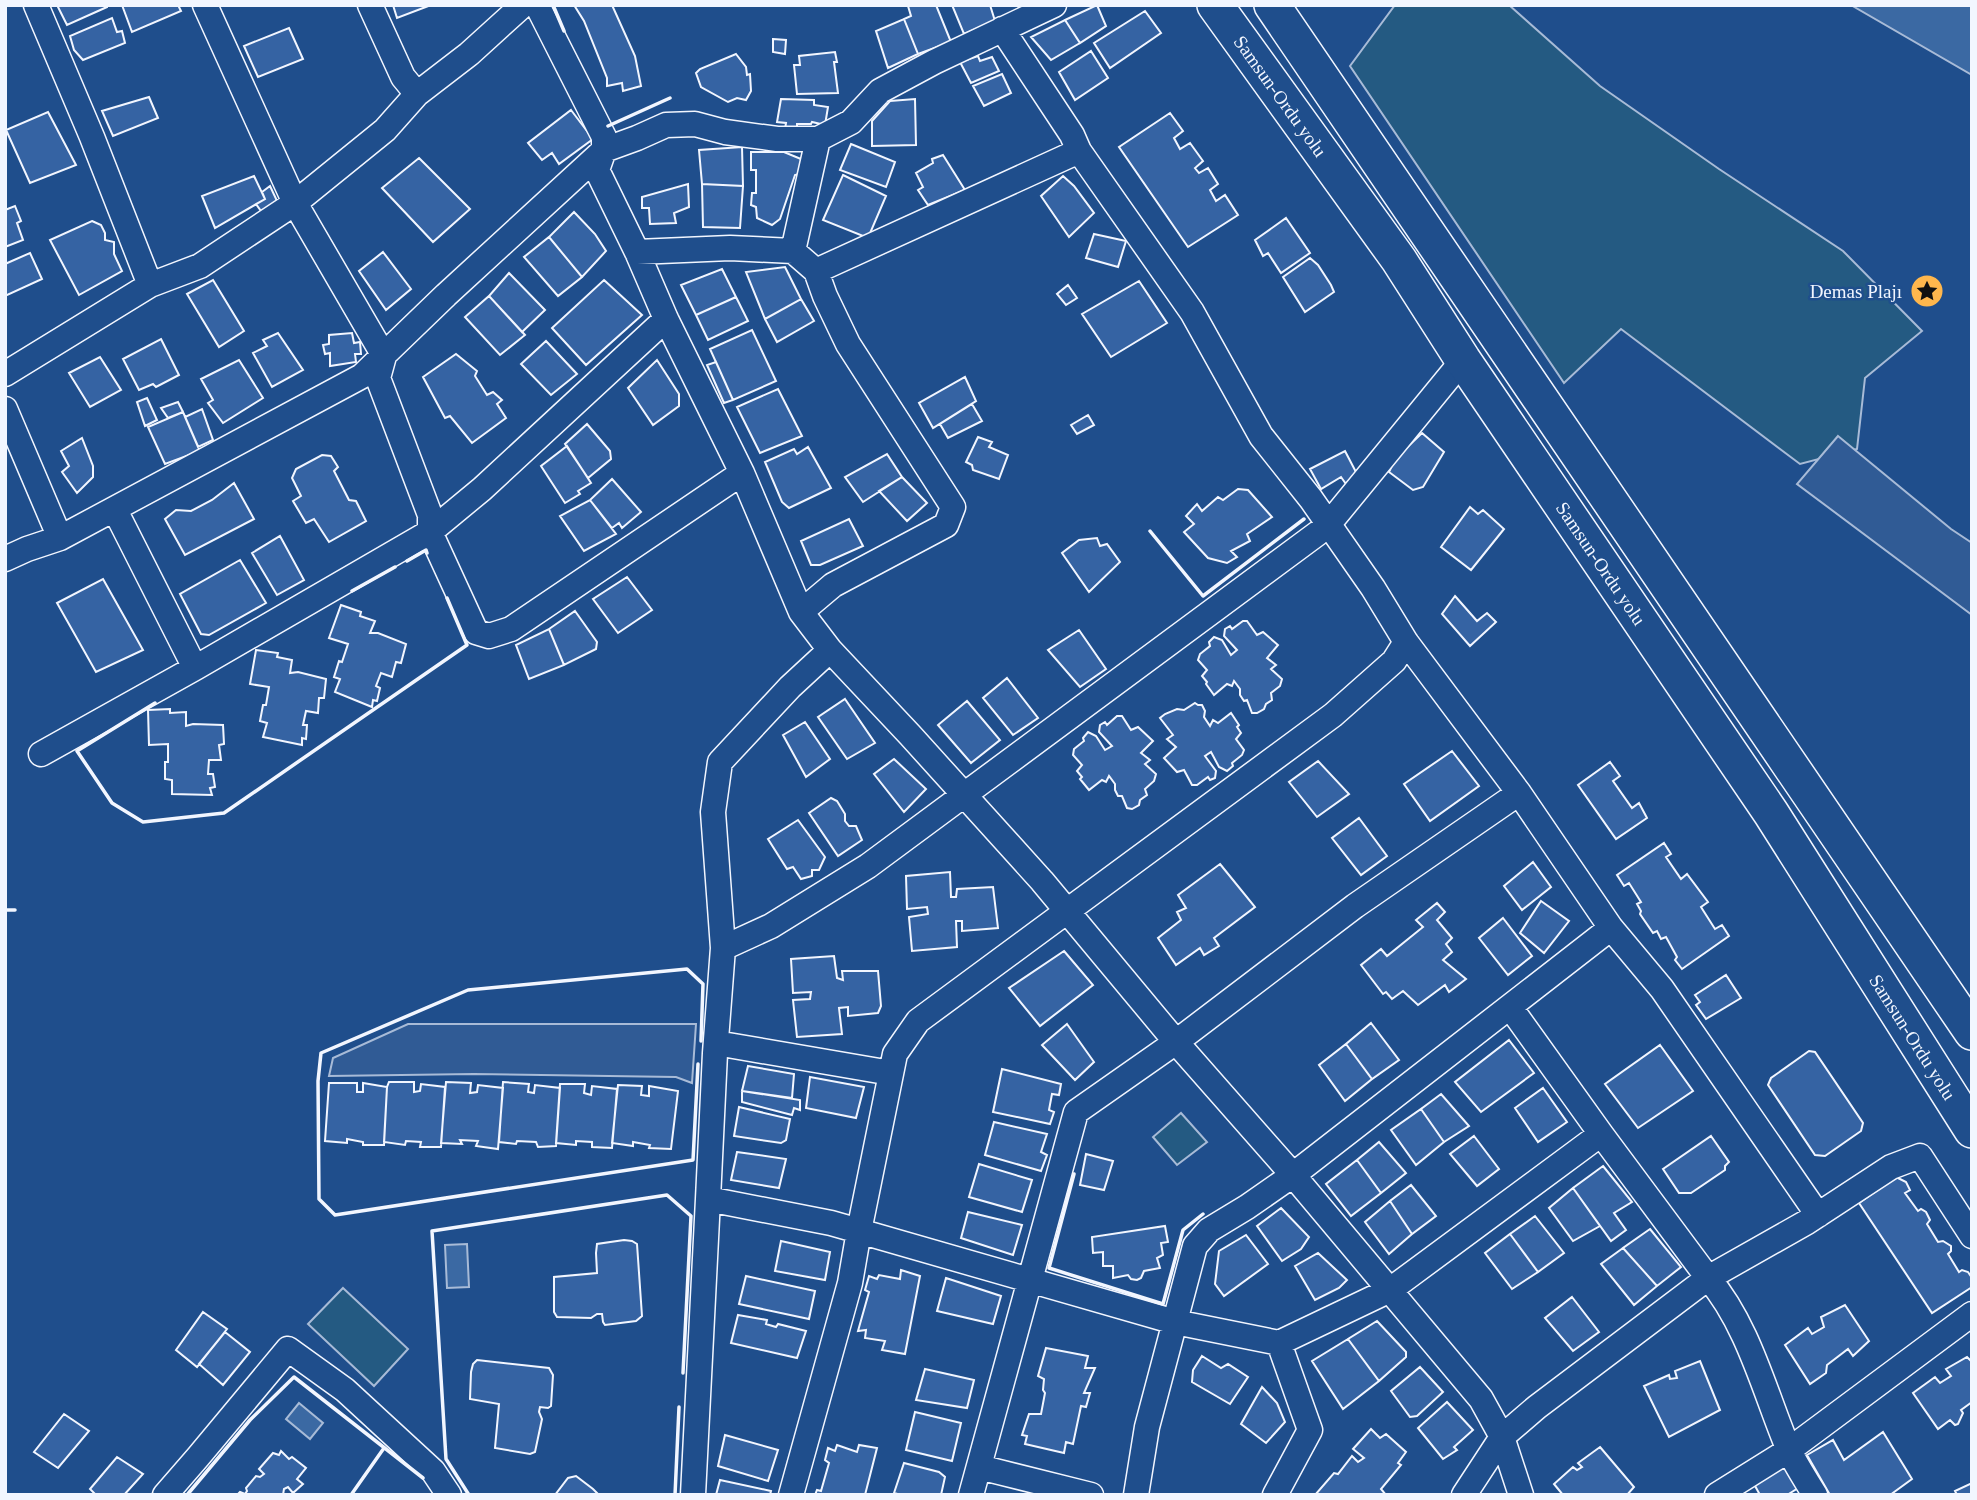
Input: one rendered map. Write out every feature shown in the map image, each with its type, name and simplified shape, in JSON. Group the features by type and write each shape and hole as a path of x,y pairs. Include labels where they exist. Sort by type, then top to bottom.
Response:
{"highway":[{"name":"Samsun-Ordu yolu","path":"1215,5 1399,260 1463,360 1771,813 1972,1130"},
{"path":"1272,5 1972,1032"}],"street":[{"path":"36,5 150,285"},
{"path":"205,5 295,203 384,356 378,378 430,515 430,532 475,632 489,636 511,629 743,473"},
{"path":"370,5 403,77 417,93"},
{"path":"5,374 150,285 200,266 295,203 385,130 417,93 469,54 523,5"},
{"path":"537,5 604,137 604,150 597,170 666,319 743,473 801,612 830,650 964,794 1068,912 1175,1042 1293,1175 1481,1399 1503,1437 1521,1495"},
{"path":"5,559 60,538 115,510 362,376 604,150 666,125 695,124 725,132 777,139 818,139 851,122 880,91 1054,5"},
{"path":"1002,29 1072,135 1079,151 1192,312 1261,436 1373,588 1406,642 1519,793 1611,928 1662,989 1818,1215"},
{"path":"793,251 818,139"},
{"path":"816,271 1079,151"},
{"path":"637,252 730,248 793,251 816,271 848,344 953,507 946,525 832,585 801,612"},
{"path":"41,754 430,532 482,489 666,319"},
{"path":"723,948 771,926 858,873 1328,525 1463,360"},
{"path":"5,409 60,538"},
{"path":"115,510 195,668"},
{"path":"791,1495 850,1283 895,1054 918,1021 1333,715 1394,661 1406,642"},
{"path":"693,1495 723,948 713,812 720,762 790,687 830,650"},
{"path":"971,1495 1076,1112 1175,1042 1355,906 1519,793"},
{"path":"1136,1495 1147,1427 1195,1247 1209,1230 1293,1175 1611,928"},
{"path":"1510,1006 1601,1134 1723,1295 1753,1357 1789,1450 1815,1495"},
{"path":"716,1043 891,1073"},
{"path":"708,1199 831,1223 1175,1322 1279,1343 1390,1290 1601,1134"},
{"path":"1464,1495 1503,1437 1537,1407 1708,1278 1818,1215 1891,1167 1920,1156 1972,1236"},
{"path":"1717,1495 1789,1450 1972,1314"},
{"path":"1275,1495 1310,1430 1279,1343"},
{"path":"165,1495 288,1349 345,1390 433,1471 449,1495"},
{"path":"979,1467 1091,1495"}],"shaded area":[{"path":"1395,5 1509,5 1600,86 1843,251 1922,331 1865,378 1857,449 1800,464 1621,329 1564,383 1350,66"},
{"path":"1851,5 1972,5 1972,75"},
{"path":"1838,436 1951,529 1972,543 1972,615 1797,484"},
{"path":"408,1024 696,1024 692,1083 676,1077 474,1074 329,1076 333,1058"},
{"path":"1181,1113 1207,1142 1177,1165 1153,1137"},
{"path":"467,1244 469,1287 447,1288 445,1245"},
{"path":"343,1288 408,1349 374,1386 308,1324"},
{"path":"299,1403 323,1423 310,1439 286,1419"}],"building":[{"path":"57,5 107,5 107,7 67,25"},
{"path":"122,5 178,5 181,11 132,32"},
{"path":"393,5 431,5 397,18"},
{"path":"574,5 612,5 635,56 641,86 623,91 622,83 607,86 607,78 584,21"},
{"path":"936,5 951,42 918,54 904,19 911,16 908,6"},
{"path":"952,5 990,5 995,21 964,34"},
{"path":"1097,5 1106,26 1080,43 1065,20"},
{"path":"1145,11 1161,33 1110,68 1094,43"},
{"path":"112,18 117,32 122,31 125,43 83,60 74,50 70,36"},
{"path":"904,19 918,54 888,68 876,31"},
{"path":"1065,20 1080,43 1051,60 1031,37"},
{"path":"289,28 303,59 258,77 244,46"},
{"path":"773,39 786,40 785,54 773,52"},
{"path":"1091,51 1108,78 1075,100 1059,72"},
{"path":"835,52 838,93 797,94 794,65 800,65 799,56"},
{"path":"736,54 746,67 747,75 750,74 751,91 746,100 737,98 728,102 701,87 696,73"},
{"path":"978,56 980,61 992,57 999,71 971,83 960,62"},
{"path":"1002,74 1011,93 984,106 973,86"},
{"path":"149,97 158,118 113,136 102,111"},
{"path":"781,99 814,100 814,105 828,107 825,125 812,122 797,124 797,129 785,129 786,123 777,122"},
{"path":"915,99 916,145 872,146 872,121 890,101"},
{"path":"571,110 593,139 559,164 552,153 542,160 528,143"},
{"path":"48,112 76,165 30,183 6,130"},
{"path":"1170,113 1183,131 1174,138 1180,149 1190,143 1203,161 1195,168 1199,173 1208,168 1218,184 1210,190 1216,201 1225,195 1238,215 1188,247 1119,147"},
{"path":"851,144 895,162 886,187 840,170"},
{"path":"742,147 743,186 702,184 699,150"},
{"path":"751,152 784,152 801,159 803,173 795,175 780,219 772,225 757,218 756,207 751,205 752,193 756,193 756,170 751,170"},
{"path":"943,155 965,190 928,205 918,190 923,187 916,173 933,163 932,159"},
{"path":"419,158 470,209 433,242 382,188"},
{"path":"843,175 886,196 868,238 823,220"},
{"path":"254,176 265,199 215,228 202,196"},
{"path":"1063,176 1094,213 1069,237 1041,196"},
{"path":"688,184 689,207 674,213 676,223 650,224 649,208 642,208 642,197"},
{"path":"702,184 743,186 740,228 703,227"},
{"path":"270,186 278,203 261,211 256,204 265,199 262,192"},
{"path":"15,206 21,221 17,223 23,240 5,247 5,210"},
{"path":"574,212 595,234 606,251 582,277 549,237"},
{"path":"1286,218 1310,253 1281,273 1268,253 1263,256 1255,240"},
{"path":"92,221 101,225 105,240 114,242 114,254 122,271 79,295 50,240"},
{"path":"1094,234 1126,241 1118,267 1086,258"},
{"path":"549,237 582,277 558,296 524,257"},
{"path":"383,252 411,289 386,310 359,271"},
{"path":"30,253 42,279 5,296 5,264"},
{"path":"1310,258 1318,265 1334,292 1305,312 1283,277"},
{"path":"785,267 801,299 765,319 746,272"},
{"path":"722,269 736,297 696,315 681,285"},
{"path":"509,273 545,310 522,332 489,296"},
{"path":"213,280 244,331 219,347 187,294"},
{"path":"604,280 642,315 586,365 552,328"},
{"path":"1139,281 1167,323 1111,357 1082,314"},
{"path":"1068,285 1077,298 1066,305 1057,294"},
{"path":"489,296 525,335 500,355 465,317"},
{"path":"736,297 748,321 708,340 696,315"},
{"path":"801,299 814,321 777,342 765,319"},
{"path":"752,330 776,381 733,400 710,349"},
{"path":"278,333 303,370 272,387 253,353 267,346 263,340"},
{"path":"352,333 354,343 360,342 361,354 355,354 356,362 330,366 330,353 325,354 323,345 329,344 329,335"},
{"path":"161,339 179,375 156,387 153,384 139,390 123,359"},
{"path":"546,341 577,374 551,395 521,364"},
{"path":"456,354 477,371 475,376 487,395 493,392 502,400 497,404 506,418 472,443 450,416 445,418 423,377"},
{"path":"100,357 121,390 90,407 69,373"},
{"path":"239,360 263,398 223,423 208,403 213,400 201,379"},
{"path":"657,360 679,394 679,406 653,425 628,388"},
{"path":"716,362 733,400 724,403 707,365"},
{"path":"965,377 976,401 933,428 919,403"},
{"path":"778,389 802,436 760,453 737,407"},
{"path":"147,398 157,420 145,426 137,402"},
{"path":"178,402 183,412 168,418 161,408"},
{"path":"972,404 982,421 948,438 940,424"},
{"path":"202,409 213,440 198,447 185,417"},
{"path":"183,412 200,451 165,464 148,427"},
{"path":"1088,415 1094,425 1077,434 1071,425"},
{"path":"587,424 610,451 611,459 588,478 565,444"},
{"path":"1422,433 1444,452 1423,487 1413,490 1389,472 1395,459"},
{"path":"978,437 992,442 989,447 1008,455 999,479 973,470 972,465 966,462"},
{"path":"82,438 93,466 93,477 77,493 62,472 69,466 61,451"},
{"path":"567,446 591,483 565,503 541,466"},
{"path":"808,447 831,488 789,508 782,502 765,462 794,449 797,454"},
{"path":"1345,451 1357,474 1346,484 1341,477 1321,489 1310,469"},
{"path":"887,454 902,477 863,502 845,477"},
{"path":"322,455 331,456 338,467 334,471 349,500 356,501 366,521 329,542 314,519 306,523 293,501 301,496 292,478 296,469"},
{"path":"902,477 927,503 907,521 879,491"},
{"path":"612,479 641,512 622,528 619,523 612,528 590,500"},
{"path":"234,483 254,519 185,555 165,519 176,510 191,511 212,500"},
{"path":"1238,489 1248,490 1272,517 1247,534 1250,541 1231,551 1237,557 1227,563 1208,558 1184,532 1194,524 1186,516 1197,504 1202,511 1218,497 1223,500"},
{"path":"590,500 616,534 584,551 560,516"},
{"path":"1470,507 1478,514 1483,510 1504,529 1471,570 1441,547"},
{"path":"849,519 863,546 820,565 811,565 801,541"},
{"path":"280,536 304,580 277,595 252,553"},
{"path":"1097,538 1100,546 1107,544 1120,562 1089,592 1062,553 1079,540"},
{"path":"240,560 266,603 209,635 201,634 180,594"},
{"path":"627,577 652,610 618,633 593,599"},
{"path":"103,579 143,650 96,672 57,603"},
{"path":"1455,596 1477,621 1487,613 1496,622 1470,646 1442,614"},
{"path":"341,605 361,612 360,616 375,621 370,633 378,633 406,644 401,663 396,662 392,677 381,673 376,686 380,688 377,701 373,700 372,707 335,692 340,679 334,677 348,644 329,638"},
{"path":"575,611 597,642 596,649 564,665 549,629"},
{"path":"1247,621 1257,635 1263,632 1278,645 1267,658 1276,665 1271,669 1282,679 1280,686 1271,693 1272,700 1257,713 1252,713 1234,681 1232,686 1227,684 1214,695 1202,676 1207,670 1198,660 1214,637 1222,640 1231,655 1237,650 1224,636 1225,629 1230,626 1232,629"},
{"path":"549,629 564,665 529,679 516,645"},
{"path":"1079,630 1106,669 1080,687 1048,650"},
{"path":"256,650 278,653 277,657 292,660 290,673 298,672 326,679 324,698 319,698 318,713 306,711 303,725 307,725 306,739 302,738 302,745 263,737 267,723 260,721 269,687 250,684"},
{"path":"1007,678 1038,718 1013,735 983,698"},
{"path":"845,699 875,743 847,759 818,717"},
{"path":"967,701 1000,740 971,763 938,725"},
{"path":"1195,703 1202,705 1204,717 1210,726 1213,720 1218,723 1231,713 1241,733 1236,739 1244,750 1227,771 1219,767 1211,752 1205,756 1216,771 1215,778 1210,780 1208,777 1197,785 1192,785 1184,770 1177,772 1164,758 1176,747 1167,739 1173,735 1160,718 1177,709 1184,710"},
{"path":"170,709 170,713 186,712 186,726 223,725 224,744 219,745 221,760 209,760 208,774 213,774 215,787 210,788 212,795 172,794 172,780 165,779 168,744 149,745 148,710"},
{"path":"1117,716 1122,716 1131,730 1138,727 1153,741 1141,753 1150,760 1145,764 1156,774 1154,781 1145,789 1147,795 1132,809 1127,808 1122,796 1118,796 1115,784 1109,776 1106,782 1102,780 1089,790 1077,771 1082,765 1073,755 1074,749 1084,741 1083,738 1088,732 1096,736 1105,750 1112,746 1099,732 1100,725 1105,722 1107,725"},
{"path":"805,722 830,759 806,777 783,735"},
{"path":"1452,751 1479,786 1430,821 1404,784"},
{"path":"894,759 926,789 904,812 874,774"},
{"path":"1318,761 1349,794 1317,817 1289,782"},
{"path":"1610,762 1620,776 1613,781 1632,808 1639,803 1647,818 1616,839 1578,785"},
{"path":"831,798 837,801 849,826 856,826 862,840 838,856 809,813"},
{"path":"1359,818 1387,856 1361,875 1332,838"},
{"path":"798,820 825,857 819,870 812,870 812,876 801,879 793,867 787,869 768,839"},
{"path":"1664,843 1671,854 1666,857 1681,879 1687,874 1708,902 1701,907 1715,929 1722,925 1729,936 1682,969 1675,960 1677,957 1666,937 1661,939 1657,931 1653,933 1640,914 1637,904 1641,902 1629,883 1624,886 1617,875"},
{"path":"1533,862 1551,887 1522,910 1504,886"},
{"path":"1220,864 1255,907 1214,938 1219,946 1204,955 1200,948 1176,965 1158,938 1181,920 1177,912 1186,908 1178,895"},
{"path":"950,872 951,897 956,897 957,889 993,887 998,928 962,931 962,921 956,921 957,947 912,951 909,917 928,914 927,907 907,909 906,876"},
{"path":"1541,901 1569,921 1544,953 1520,933"},
{"path":"1437,903 1445,912 1437,920 1452,938 1446,944 1452,952 1443,960 1466,979 1449,992 1445,985 1418,1005 1403,991 1392,999 1386,992 1383,994 1361,965 1381,949 1387,956 1423,927 1416,920"},
{"path":"1503,918 1532,956 1508,975 1479,938"},
{"path":"1064,951 1093,985 1040,1026 1009,988"},
{"path":"834,956 837,978 843,980 842,971 878,971 881,1006 878,1013 848,1016 848,1007 839,1008 842,1034 797,1037 793,1000 810,999 811,992 793,993 791,959"},
{"path":"1726,975 1741,998 1706,1019 1696,1005 1700,1002 1695,995"},
{"path":"1371,1023 1399,1060 1372,1079 1346,1044"},
{"path":"1067,1024 1094,1062 1075,1080 1042,1045"},
{"path":"1509,1040 1534,1073 1481,1112 1455,1082"},
{"path":"1346,1044 1372,1079 1345,1101 1319,1065"},
{"path":"1660,1045 1693,1091 1638,1128 1605,1084"},
{"path":"1809,1051 1815,1052 1863,1123 1861,1131 1825,1156 1815,1155 1768,1085 1771,1078"},
{"path":"748,1066 794,1074 792,1098 742,1091"},
{"path":"1002,1069 1061,1084 1059,1095 1052,1094 1049,1110 1054,1112 1050,1124 993,1112"},
{"path":"810,1077 864,1087 856,1118 806,1108"},
{"path":"389,1082 414,1082 414,1092 420,1091 421,1084 445,1087 441,1147 420,1147 421,1142 406,1141 405,1145 384,1142"},
{"path":"446,1082 471,1083 470,1093 477,1092 478,1085 503,1088 498,1149 476,1146 478,1141 460,1140 462,1144 441,1143"},
{"path":"503,1082 529,1084 528,1092 534,1093 535,1085 560,1088 556,1146 538,1147 536,1142 499,1142"},
{"path":"329,1083 357,1083 357,1092 363,1092 363,1083 387,1087 384,1145 363,1145 363,1142 347,1139 347,1143 325,1141"},
{"path":"560,1084 585,1084 584,1093 591,1095 592,1086 617,1089 612,1148 592,1147 592,1142 576,1141 576,1145 556,1143"},
{"path":"618,1085 642,1086 641,1095 649,1096 649,1086 678,1091 671,1149 649,1148 650,1145 633,1142 633,1146 612,1143"},
{"path":"1543,1088 1567,1122 1538,1142 1515,1108"},
{"path":"742,1091 800,1100 800,1110 794,1108 792,1115 742,1102"},
{"path":"1441,1094 1469,1126 1444,1142 1421,1109"},
{"path":"739,1107 790,1119 786,1140 781,1143 734,1136"},
{"path":"1421,1109 1444,1142 1416,1165 1391,1130"},
{"path":"994,1122 1047,1134 1041,1152 1047,1155 1041,1171 985,1155"},
{"path":"1474,1136 1499,1169 1477,1186 1450,1154"},
{"path":"1711,1136 1729,1162 1725,1170 1691,1193 1679,1193 1663,1169"},
{"path":"1379,1142 1406,1173 1381,1193 1357,1160"},
{"path":"737,1152 786,1159 779,1188 731,1180"},
{"path":"1086,1154 1113,1161 1104,1190 1080,1185"},
{"path":"1357,1160 1381,1193 1351,1216 1326,1184"},
{"path":"979,1164 1032,1180 1022,1212 969,1197"},
{"path":"1603,1166 1632,1202 1614,1213 1626,1230 1611,1241 1573,1188"},
{"path":"1896,1177 1906,1182 1910,1190 1905,1193 1918,1211 1921,1209 1926,1212 1930,1220 1927,1224 1938,1242 1943,1241 1951,1246 1948,1254 1959,1272 1968,1272 1972,1278 1972,1287 1932,1313 1859,1203"},
{"path":"1411,1185 1436,1216 1412,1234 1390,1201"},
{"path":"1573,1188 1600,1226 1573,1241 1549,1208"},
{"path":"1390,1201 1412,1234 1389,1254 1365,1222"},
{"path":"1281,1208 1309,1237 1301,1249 1282,1261 1257,1226"},
{"path":"968,1212 1022,1225 1013,1255 961,1238"},
{"path":"1535,1216 1564,1253 1538,1272 1510,1234"},
{"path":"1165,1226 1168,1242 1161,1243 1163,1255 1157,1258 1160,1268 1144,1271 1137,1280 1128,1275 1113,1278 1113,1266 1103,1266 1103,1252 1093,1253 1092,1237"},
{"path":"1650,1229 1681,1267 1657,1286 1623,1248"},
{"path":"1510,1234 1538,1272 1512,1289 1485,1253"},
{"path":"1246,1235 1268,1264 1224,1296 1215,1284 1219,1251"},
{"path":"624,1240 637,1244 642,1316 636,1321 605,1325 602,1314 591,1318 557,1317 554,1312 554,1277 597,1273 597,1244"},
{"path":"781,1241 830,1252 825,1280 775,1271"},
{"path":"1623,1248 1657,1286 1634,1305 1601,1264"},
{"path":"1318,1253 1347,1280 1339,1288 1315,1300 1295,1266"},
{"path":"901,1270 920,1276 905,1354 882,1350 885,1341 865,1338 866,1330 858,1331 869,1292 865,1290 869,1276 877,1279 879,1275 900,1279"},
{"path":"746,1276 815,1291 809,1319 739,1304"},
{"path":"946,1278 1001,1296 993,1324 937,1311"},
{"path":"1572,1297 1599,1332 1573,1351 1545,1318"},
{"path":"1845,1305 1869,1341 1853,1356 1848,1349 1827,1365 1826,1373 1810,1384 1785,1345 1808,1328 1812,1334 1824,1327 1821,1317"},
{"path":"203,1312 227,1329 197,1367 176,1350"},
{"path":"738,1315 767,1320 766,1324 776,1327 778,1324 806,1331 797,1358 731,1343"},
{"path":"1377,1321 1406,1352 1406,1357 1379,1381 1348,1339"},
{"path":"225,1332 250,1352 223,1385 199,1364"},
{"path":"1348,1339 1379,1381 1343,1409 1312,1361"},
{"path":"1046,1348 1088,1356 1085,1368 1095,1368 1084,1393 1090,1393 1086,1407 1081,1406 1073,1444 1066,1442 1064,1453 1025,1444 1027,1436 1022,1435 1029,1414 1041,1414 1045,1393 1044,1379 1038,1376"},
{"path":"1202,1356 1221,1368 1228,1364 1248,1377 1230,1404 1192,1382 1193,1370"},
{"path":"1967,1357 1972,1362 1972,1402 1961,1410 1963,1413 1958,1424 1955,1425 1950,1420 1938,1429 1913,1393 1935,1377 1940,1383 1951,1376 1946,1369"},
{"path":"477,1360 549,1368 553,1375 551,1406 540,1407 542,1419 535,1452 530,1454 495,1448 499,1404 470,1399 471,1372"},
{"path":"1700,1361 1720,1410 1669,1437 1644,1386 1669,1375 1670,1379 1677,1378 1675,1371"},
{"path":"1420,1367 1443,1392 1417,1416 1410,1417 1391,1391"},
{"path":"925,1369 974,1380 967,1408 916,1400"},
{"path":"1262,1387 1277,1403 1285,1422 1266,1443 1241,1424"},
{"path":"1447,1402 1473,1430 1454,1447 1457,1450 1443,1459 1418,1428"},
{"path":"915,1412 961,1423 952,1461 906,1450"},
{"path":"64,1414 89,1431 58,1468 34,1452"},
{"path":"1371,1429 1380,1438 1386,1434 1406,1452 1398,1463 1401,1465 1381,1489 1386,1495 1315,1495 1334,1473 1338,1474 1352,1456 1358,1462 1364,1458 1353,1449"},
{"path":"1883,1432 1912,1479 1890,1495 1830,1495 1807,1455 1833,1440 1844,1460"},
{"path":"725,1435 778,1450 768,1481 718,1466"},
{"path":"837,1445 857,1452 859,1445 877,1448 865,1495 815,1495 817,1490 821,1491 829,1463 825,1460 828,1448 835,1451"},
{"path":"1600,1447 1634,1487 1627,1495 1563,1495 1554,1484 1573,1467 1577,1470 1582,1467 1578,1463"},
{"path":"281,1451 289,1459 292,1457 306,1468 297,1479 303,1484 293,1493 288,1487 284,1489 283,1495 237,1495 240,1492 245,1494 246,1488 256,1476 264,1474 259,1469 273,1453 279,1455"},
{"path":"117,1457 143,1474 124,1495 96,1495 90,1489"},
{"path":"904,1463 939,1472 945,1477 941,1495 894,1493"},
{"path":"1790,1463 1803,1485 1787,1495 1760,1495 1754,1484"},
{"path":"576,1476 599,1495 555,1495 568,1478"},
{"path":"720,1480 771,1491 770,1495 716,1495"},
{"path":"1972,1483 1972,1495 1957,1495 1955,1491"}],"wall":[{"path":"553,5 564,31"},
{"path":"608,126 670,98"},
{"path":"1150,531 1203,596 1304,519"},
{"path":"407,561 426,550 427,553"},
{"path":"352,591 395,567"},
{"path":"155,703 77,751 112,803 143,822 224,813 467,645 447,598"},
{"path":"5,910 15,910"},
{"path":"698,1064 693,1160 335,1215 319,1199 318,1081 321,1053 468,990 687,969 703,984 701,1041"},
{"path":"1074,1174 1049,1268 1163,1304 1183,1230 1203,1214"},
{"path":"469,1495 446,1459 432,1231 667,1195 691,1216 683,1373"},
{"path":"187,1495 250,1420 294,1377 423,1478"},
{"path":"675,1495 679,1407"},
{"path":"351,1495 384,1448"}],"place":[{"name":"Demas Plajı","path":"1927,291"}]}
